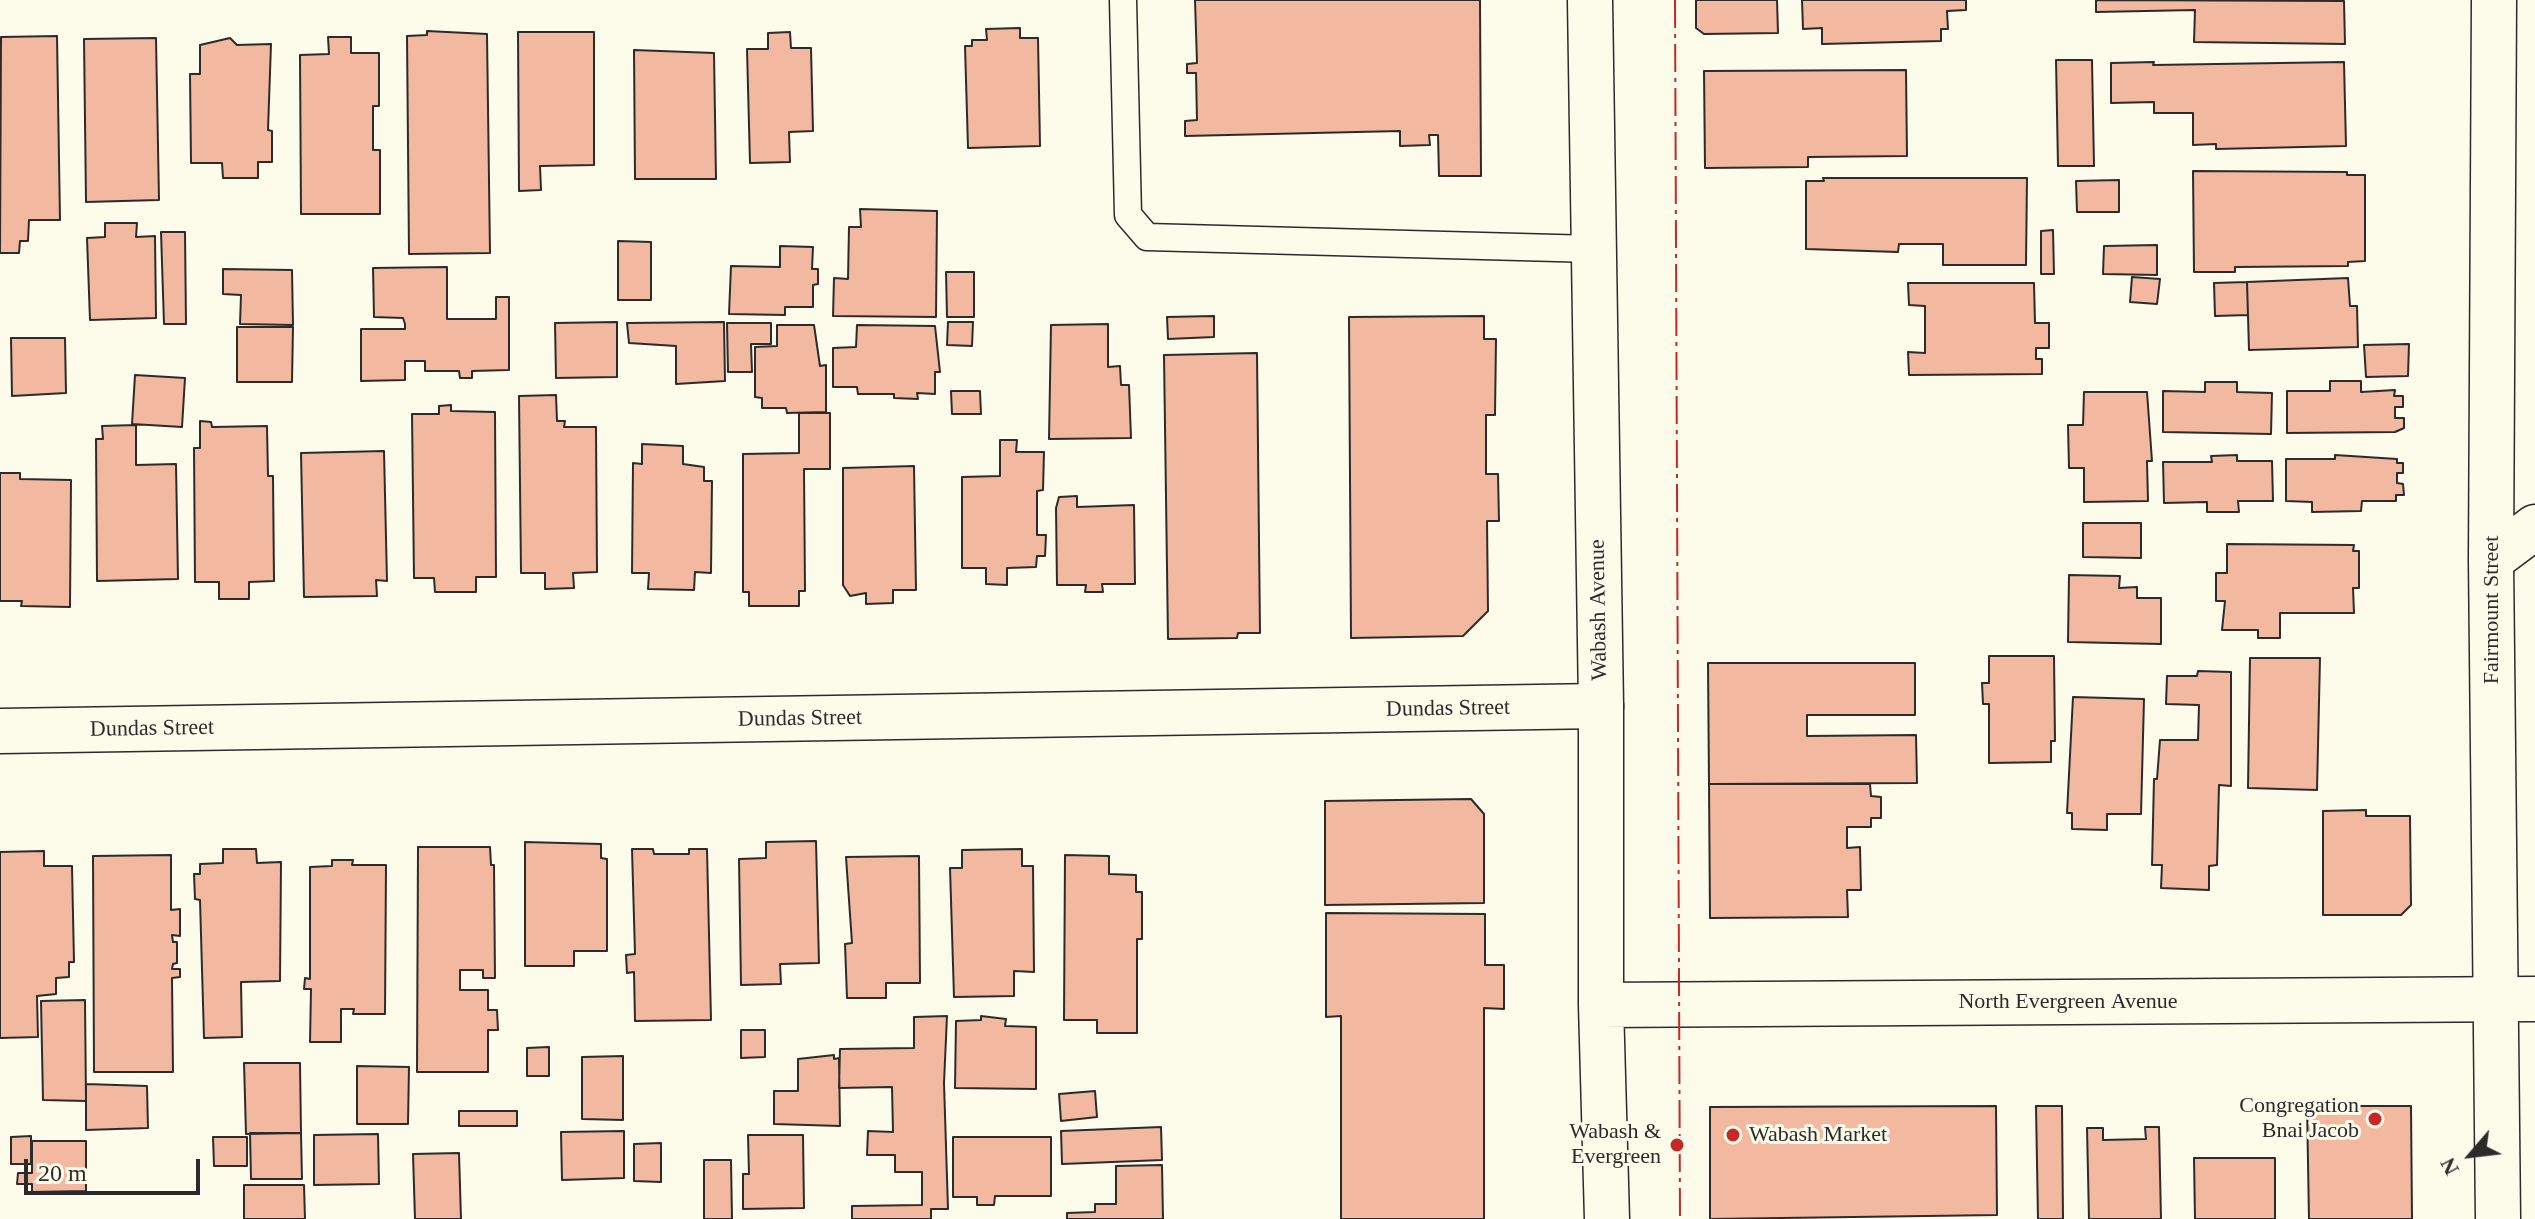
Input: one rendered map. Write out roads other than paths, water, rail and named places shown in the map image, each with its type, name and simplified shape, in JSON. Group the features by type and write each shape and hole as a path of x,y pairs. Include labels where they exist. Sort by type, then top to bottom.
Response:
{"street":[{"name":"Wabash Avenue","path":"1590,0 1601,706 1601,1005 1607,1219"},
{"name":"Fairmount Street","path":"2494,0 2491,560 2515,999 2498,1219"},
{"path":"2491,560 2535,527"},
{"name":"Dundas Street","path":"0,731 1601,706"},
{"name":"North Evergreen Avenue","path":"1601,1005 2515,999"}],"lane":[{"path":"1123,0 1128,215 1147,237 1594,249"}],"place":[{"name":"Congregation Bnai Jacob","path":"2375,1119"},
{"name":"Wabash Market","path":"1733,1135"},
{"name":"Wabash & Evergreen","path":"1677,1145"}]}
